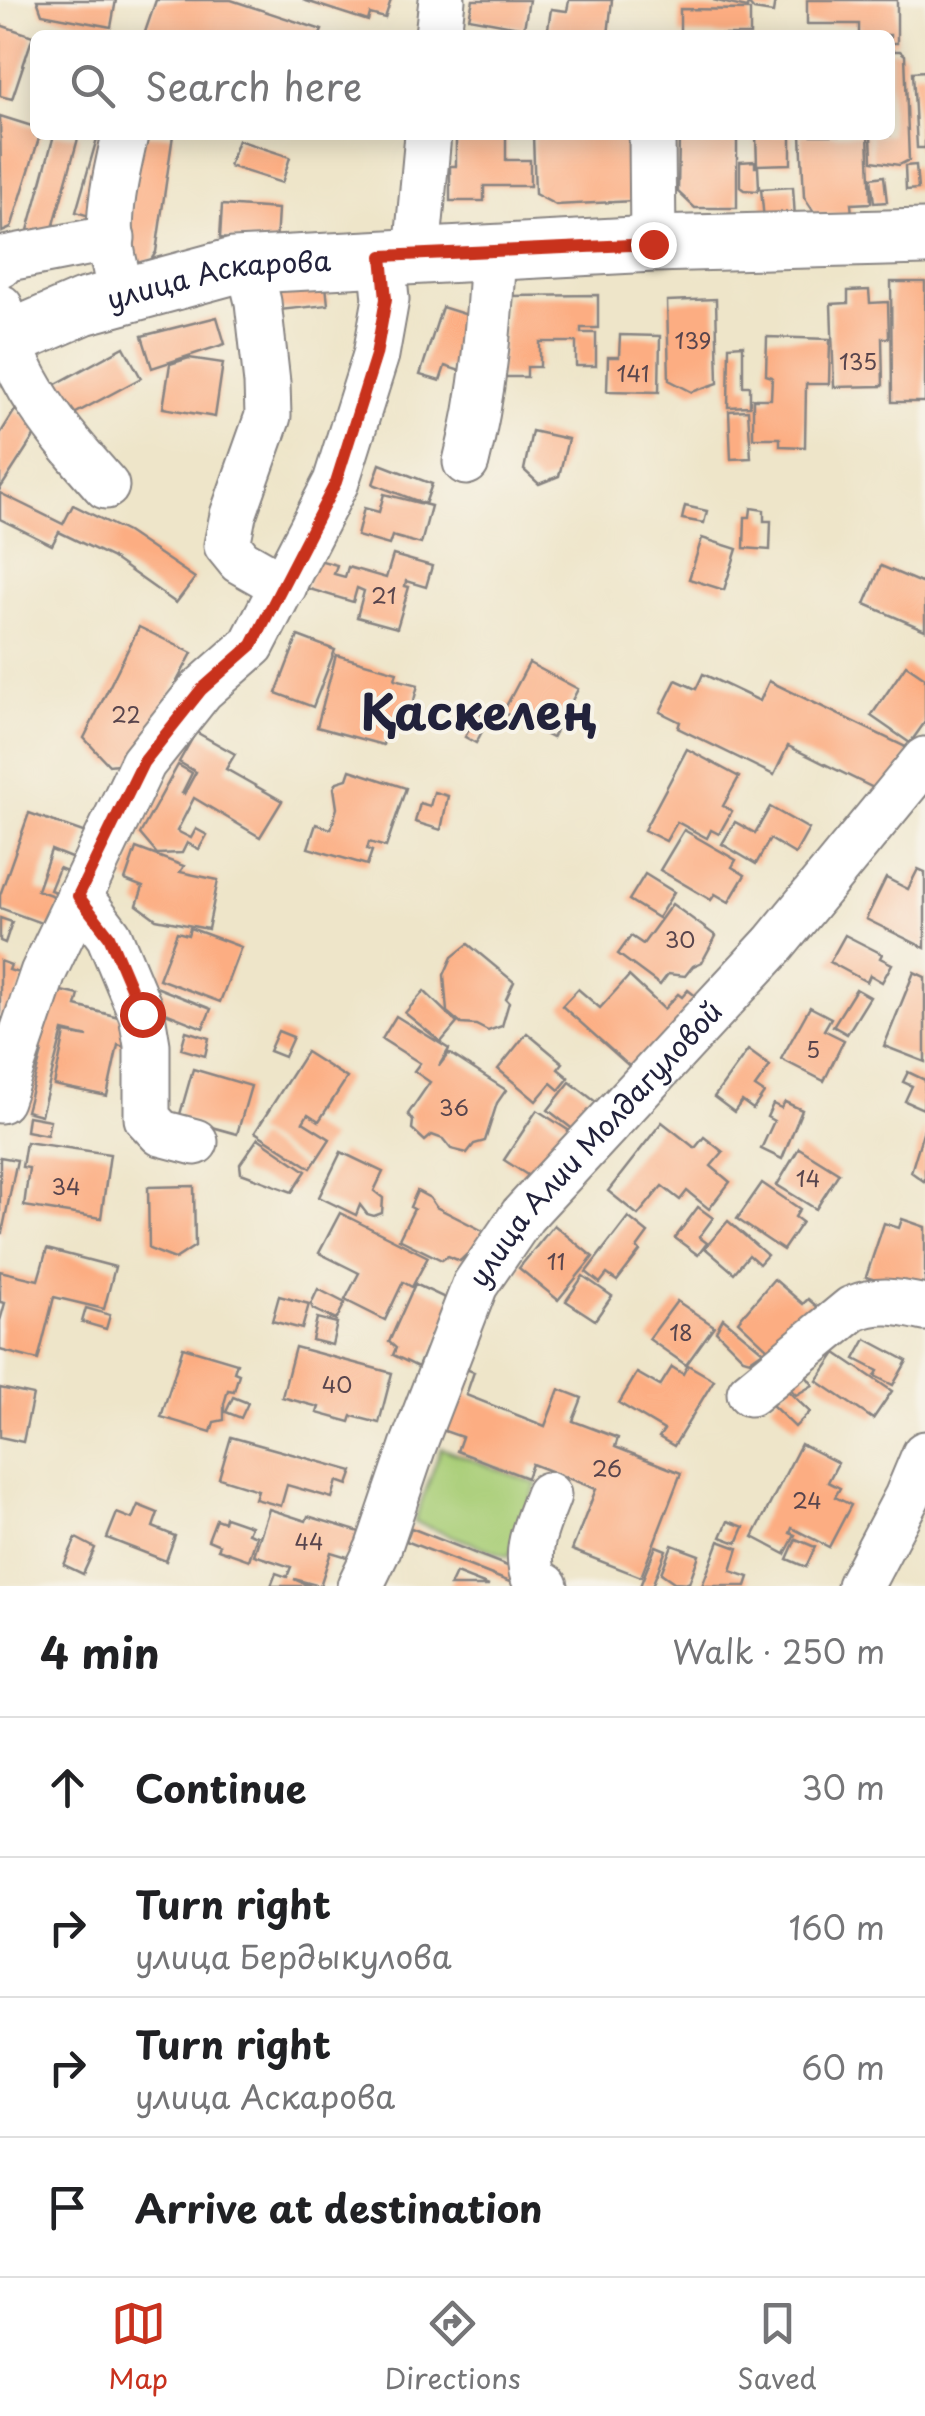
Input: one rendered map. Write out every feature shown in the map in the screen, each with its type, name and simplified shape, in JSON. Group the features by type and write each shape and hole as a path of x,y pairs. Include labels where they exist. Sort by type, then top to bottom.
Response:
{"main road":[{"name":"улица Аскарова","path":"2,331 126,294 249,264 653,244 925,238"}],"street":[{"path":"439,30 442,0"},
{"path":"124,140 109,209 115,273 126,294"},
{"path":"0,1100 43,973 143,763 201,690 252,645 336,482 376,355 386,299 427,140"},
{"path":"652,140 653,244"},
{"path":"0,264 4,259 112,238"},
{"path":"466,462 478,417 488,350 493,251"},
{"path":"249,264 258,302 268,416 233,515 227,544 240,561 284,586"},
{"path":"2,331 30,386 64,439 106,486"},
{"name":"улица Алии Молдагуловой","path":"360,1586 378,1548 475,1285 523,1215 774,944 925,760"},
{"path":"78,896 109,936 142,1014 146,1118 161,1133 195,1142"},
{"path":"750,1392 852,1309 891,1300 925,1308"},
{"path":"860,1586 925,1454"},
{"path":"545,1586 536,1582 529,1567 530,1543 548,1495"}],"green space":[{"path":"441,1448 537,1484 509,1557 414,1522"}],"building":[{"path":"37,0 116,0 111,27 42,14"},
{"path":"156,0 231,0 322,30 146,30"},
{"path":"303,0 391,0 385,18 370,14 368,21"},
{"path":"473,0 529,0 524,28 469,18"},
{"path":"569,0 612,0 609,30 548,30 551,9 567,11"},
{"path":"713,0 775,0 773,13 754,10 748,3 747,8"},
{"path":"807,0 897,0 897,43 895,30 859,30 859,24 807,24"},
{"path":"680,9 750,10 750,30 680,30"},
{"path":"0,25 30,35 30,45 12,99 0,96"},
{"path":"895,51 900,51 905,55 909,160 899,165 872,161 871,140 895,140"},
{"path":"925,71 925,148 917,148 913,72"},
{"path":"0,116 30,125 30,140 38,140 11,228 2,232"},
{"path":"53,140 78,140 50,239 27,234"},
{"path":"97,140 111,140 89,216 76,212"},
{"path":"134,140 172,140 156,252 151,260 129,267"},
{"path":"238,140 290,157 282,183 229,166"},
{"path":"456,140 506,140 506,160 530,160 530,186 484,186 484,201 450,201 450,166 456,166"},
{"path":"533,140 631,140 634,201 556,205 535,194"},
{"path":"679,140 737,140 737,208 695,208 678,192"},
{"path":"756,140 791,140 791,164 757,165"},
{"path":"801,140 868,140 871,203 851,204 852,214 816,215 804,197"},
{"path":"755,161 759,188 744,190 740,187 740,162"},
{"path":"916,165 918,189 906,190 905,166"},
{"path":"884,176 887,202 874,203 871,178"},
{"path":"793,187 795,218 764,220 761,189"},
{"path":"222,205 278,209 276,244 220,238"},
{"path":"891,282 925,282 925,402 892,402"},
{"path":"326,285 328,305 270,311 268,292"},
{"path":"869,290 870,303 888,302 889,338 882,338 883,386 834,387 831,304 848,303 848,291"},
{"path":"598,295 598,328 581,328 581,333 596,333 596,366 576,366 576,342 540,342 540,367 527,367 527,377 499,377 508,296"},
{"path":"716,299 718,383 692,392 669,380 667,301"},
{"path":"442,307 477,318 460,371 445,366 440,381 420,375"},
{"path":"217,317 225,344 152,368 142,336"},
{"path":"620,335 660,336 659,392 607,391 608,357 619,357"},
{"path":"767,337 830,339 829,384 806,384 805,447 780,446 780,438 753,438 753,399 771,399 772,377 766,375"},
{"path":"743,345 743,386 750,386 750,406 728,407 729,346"},
{"path":"124,347 141,378 61,421 45,390"},
{"path":"189,358 223,363 215,417 163,408 170,364"},
{"path":"15,410 40,427 0,489 0,434"},
{"path":"748,410 751,458 731,459 729,411"},
{"path":"532,431 568,439 559,476 539,484 524,470"},
{"path":"380,464 432,484 425,504 373,484"},
{"path":"0,493 63,524 73,505 127,532 195,578 176,603 111,557 59,532 52,545 0,519"},
{"path":"384,494 431,506 421,544 392,536 389,545 357,536 364,508 379,512"},
{"path":"685,506 707,511 704,523 682,519"},
{"path":"751,508 764,510 764,521 771,521 770,550 744,548 745,517 750,517"},
{"path":"702,538 737,549 724,590 689,579"},
{"path":"393,555 432,566 426,587 406,581 405,586 409,587 397,628 357,617 364,591 357,588 353,602 306,588 315,559 337,565 334,574 345,577 348,567 386,578"},
{"path":"881,566 921,583 925,580 925,630 865,604"},
{"path":"139,627 192,653 134,762 109,765 84,738"},
{"path":"298,636 335,650 313,707 276,693"},
{"path":"336,655 397,672 395,679 418,685 407,727 389,722 383,745 317,727"},
{"path":"529,663 578,689 552,738 503,712"},
{"path":"906,665 925,678 925,722 910,743 871,716"},
{"path":"703,674 760,701 769,681 910,749 888,795 788,746 774,775 678,728 680,722 660,712 676,680 696,689"},
{"path":"479,712 489,718 476,743 465,737"},
{"path":"196,732 235,754 226,769 282,801 260,837 194,798 177,831 191,838 196,829 207,835 199,849 187,843 182,853 157,854 140,834 178,765 192,773 184,794 196,772 179,762"},
{"path":"687,749 739,777 723,806 732,811 719,834 711,830 707,838 677,822 666,841 644,830"},
{"path":"350,770 406,788 386,847 369,842 367,849 372,851 367,865 308,848 316,824 331,829 337,808 334,788 337,782 347,779"},
{"path":"434,792 448,796 441,830 415,822 420,803 430,806"},
{"path":"770,807 809,829 795,854 770,839 756,864 722,844 735,822 755,833"},
{"path":"29,813 86,833 76,860 51,850 37,890 62,899 52,927 0,908 0,895"},
{"path":"684,830 736,860 732,867 745,875 729,902 715,894 711,900 660,870"},
{"path":"136,848 184,866 180,872 218,880 208,929 156,919 137,905 143,887 125,880"},
{"path":"59,868 72,873 63,895 50,890"},
{"path":"918,869 925,872 925,948 866,919 886,878 908,889"},
{"path":"645,874 674,892 658,918 629,900"},
{"path":"672,904 716,936 702,962 685,976 668,974 660,985 618,954 631,936 643,944"},
{"path":"0,918 12,922 5,943 0,941"},
{"path":"190,928 241,947 220,1002 159,979 177,932 188,935"},
{"path":"845,935 882,954 880,958 892,964 882,982 870,975 867,982 830,962"},
{"path":"468,944 514,982 506,999 509,1002 502,1026 488,1031 461,1024 447,1012 444,975 452,957"},
{"path":"0,961 11,965 9,970 25,975 10,1021 0,1018"},
{"path":"914,972 925,977 925,1062 884,1046"},
{"path":"629,976 664,1009 678,994 682,997 688,990 698,998 637,1073 562,1006 578,989 600,1008"},
{"path":"156,987 211,1009 203,1028 148,1006"},
{"path":"52,989 79,995 76,1006 134,1021 127,1048 118,1045 107,1096 54,1085 65,1033 88,1037 63,1031 41,1115 26,1111 42,1052 36,1051"},
{"path":"856,989 870,997 847,1034 833,1026"},
{"path":"424,991 457,1023 441,1042 405,1013"},
{"path":"810,1007 831,1018 824,1030 844,1040 824,1081 781,1059"},
{"path":"396,1016 449,1049 439,1066 449,1053 506,1090 497,1103 485,1141 474,1144 467,1153 451,1149 443,1139 432,1135 425,1141 412,1129 413,1121 408,1114 430,1082 414,1071 420,1063 382,1039"},
{"path":"186,1031 209,1038 205,1056 181,1049"},
{"path":"278,1031 293,1037 284,1057 269,1051"},
{"path":"527,1033 563,1063 558,1069 569,1078 559,1090 551,1083 536,1101 498,1069"},
{"path":"748,1050 770,1066 755,1087 764,1093 753,1109 742,1101 734,1112 714,1097"},
{"path":"306,1052 347,1078 319,1121 308,1114 303,1122 330,1139 311,1168 255,1132"},
{"path":"193,1069 251,1086 237,1134 179,1118"},
{"path":"908,1072 925,1080 923,1109 905,1101 912,1086 903,1082"},
{"path":"570,1082 601,1106 579,1134 548,1110"},
{"path":"785,1102 802,1110 782,1159 761,1149 774,1121 767,1117 773,1104 781,1108"},
{"path":"537,1110 571,1132 546,1187 504,1160"},
{"path":"28,1116 50,1120 47,1135 26,1131"},
{"path":"662,1122 695,1148 704,1137 723,1152 711,1166 730,1182 709,1209 687,1191 680,1200 662,1186 638,1215 608,1191"},
{"path":"925,1129 925,1182 911,1172"},
{"path":"258,1138 306,1171 292,1192 241,1173 240,1164"},
{"path":"26,1142 110,1154 101,1218 24,1206 29,1168 22,1167"},
{"path":"799,1148 839,1173 816,1209 777,1185"},
{"path":"341,1152 383,1172 374,1191 383,1198 382,1213 367,1214 360,1205 356,1215 319,1197"},
{"path":"0,1157 17,1160 2,1233 0,1233"},
{"path":"762,1183 800,1209 795,1217 802,1222 783,1250 737,1219"},
{"path":"194,1186 195,1246 175,1259 149,1249 148,1187"},
{"path":"417,1191 430,1198 436,1207 487,1233 474,1259 466,1255 460,1261 448,1256 442,1260 399,1239 414,1209 410,1207"},
{"path":"698,1207 713,1218 699,1237 707,1243 698,1255 675,1238"},
{"path":"340,1213 428,1257 412,1287 403,1282 385,1320 345,1300 359,1273 319,1253"},
{"path":"628,1217 648,1233 637,1248 640,1251 617,1281 607,1274 600,1283 586,1272"},
{"path":"902,1219 925,1227 925,1306 904,1289 866,1277 884,1223 899,1228"},
{"path":"728,1221 767,1255 759,1264 749,1255 734,1273 705,1248"},
{"path":"554,1225 593,1257 558,1300 519,1268"},
{"path":"47,1249 115,1267 104,1309 54,1297 38,1360 0,1350 0,1321 5,1303 0,1302 0,1271 38,1280"},
{"path":"583,1276 612,1296 595,1320 566,1301"},
{"path":"774,1279 803,1304 808,1299 827,1315 785,1365 738,1321"},
{"path":"415,1284 456,1303 432,1353 425,1350 418,1367 393,1355 396,1348 389,1342"},
{"path":"318,1289 345,1303 336,1320 313,1309 311,1304"},
{"path":"279,1296 309,1304 302,1329 272,1321"},
{"path":"677,1301 714,1326 686,1365 649,1339"},
{"path":"86,1308 110,1315 106,1329 82,1322"},
{"path":"317,1318 337,1323 332,1345 312,1340"},
{"path":"723,1318 763,1351 750,1360 743,1358 716,1331"},
{"path":"866,1339 907,1361 893,1385 875,1376 878,1371 855,1359"},
{"path":"183,1347 237,1363 234,1372 239,1374 234,1391 228,1390 224,1420 214,1422 211,1432 161,1417"},
{"path":"295,1347 392,1373 379,1423 352,1416 350,1422 317,1413 319,1407 282,1397"},
{"path":"836,1353 892,1391 873,1419 817,1381"},
{"path":"688,1365 714,1380 674,1446 659,1437 664,1430 619,1403 637,1373 660,1386 672,1367 683,1374"},
{"path":"460,1367 474,1372 466,1395 545,1426 559,1389 582,1398 573,1421 618,1438 615,1447 681,1473 641,1577 572,1550 596,1489 532,1464 527,1478 457,1451 462,1437 436,1428"},
{"path":"802,1371 813,1385 796,1395 786,1384"},
{"path":"0,1388 33,1395 23,1442 0,1437"},
{"path":"786,1389 810,1412 795,1427 771,1404"},
{"path":"233,1397 248,1403 241,1418 226,1412"},
{"path":"231,1437 353,1471 348,1485 337,1481 332,1498 287,1485 281,1506 255,1499 258,1490 219,1478"},
{"path":"801,1444 838,1463 828,1482 840,1488 835,1497 851,1505 829,1547 792,1528 790,1533 795,1535 785,1554 753,1537"},
{"path":"138,1505 158,1513 153,1527 175,1536 166,1561 107,1538 117,1513 132,1519"},
{"path":"269,1509 363,1533 354,1559 331,1552 320,1586 294,1579 310,1586 271,1586 276,1573 287,1577 291,1567 254,1555"},
{"path":"225,1517 251,1526 248,1533 257,1536 249,1560 218,1549 220,1545 208,1540 216,1519 224,1522"},
{"path":"728,1521 744,1527 737,1543 721,1537"},
{"path":"411,1528 520,1571 515,1584 406,1541"},
{"path":"76,1538 95,1548 83,1574 64,1565"},
{"path":"796,1539 815,1547 806,1567 787,1559"},
{"path":"719,1541 738,1548 731,1571 749,1577 746,1586 702,1586"},
{"path":"672,1545 699,1555 689,1583 674,1582 661,1573"},
{"path":"656,1546 666,1550 652,1586 640,1586"},
{"path":"456,1573 489,1586 450,1586"}],"district":[{"name":"Қаскелең","path":"478,713"}],"route":[{"path":"142,1014 109,936 78,896 143,763 201,690 252,645 336,482 376,355 386,299 382,256 653,244"}]}
